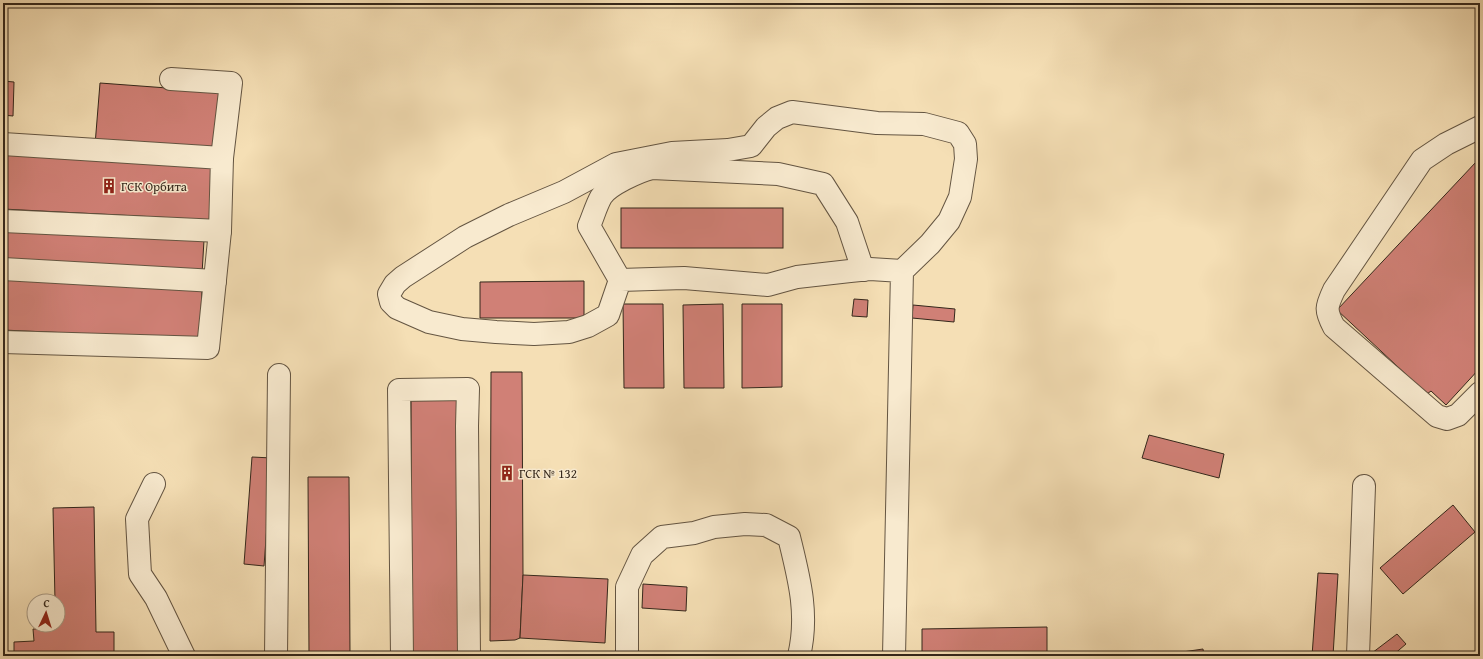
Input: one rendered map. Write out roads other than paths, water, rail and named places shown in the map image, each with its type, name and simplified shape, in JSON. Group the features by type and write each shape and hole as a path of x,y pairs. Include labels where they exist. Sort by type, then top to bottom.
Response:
{"lane":[{"path":"3,342 208,348 220,231 222,158 231,83 171,79"},
{"path":"863,270 847,222 823,184 778,174 652,168 640,171 625,179 602,196 589,226 620,280 608,315 588,326 569,332 519,333 462,329 429,322 397,308 391,302 389,294 395,284 403,277 465,237 510,215 564,192 616,164 672,153 728,150 751,146 766,127 777,118 792,112 878,123 924,124 958,133 965,144 966,159 960,197 949,222 930,244 902,271 894,656"},
{"path":"1480,127 1446,144 1422,160 1334,290 1329,302 1327,314 1334,328 1437,416 1447,418 1458,415 1480,393"},
{"path":"3,144 222,158"},
{"path":"3,222 220,231"},
{"path":"3,270 215,281"},
{"path":"620,280 684,278 768,285 797,277 863,270 902,271"},
{"path":"276,656 279,375"},
{"path":"402,656 399,390 468,389 469,656"},
{"path":"154,484 137,519 140,574 156,598 184,656"},
{"path":"1358,656 1364,486"},
{"path":"626,656 627,586 642,556 662,537 694,533 714,526 745,524 766,525 790,537 804,608 800,656"}],"place":[{"name":"ГСК Орбита","path":"109,186"},
{"name":"ГСК № 132","path":"507,473"}]}
